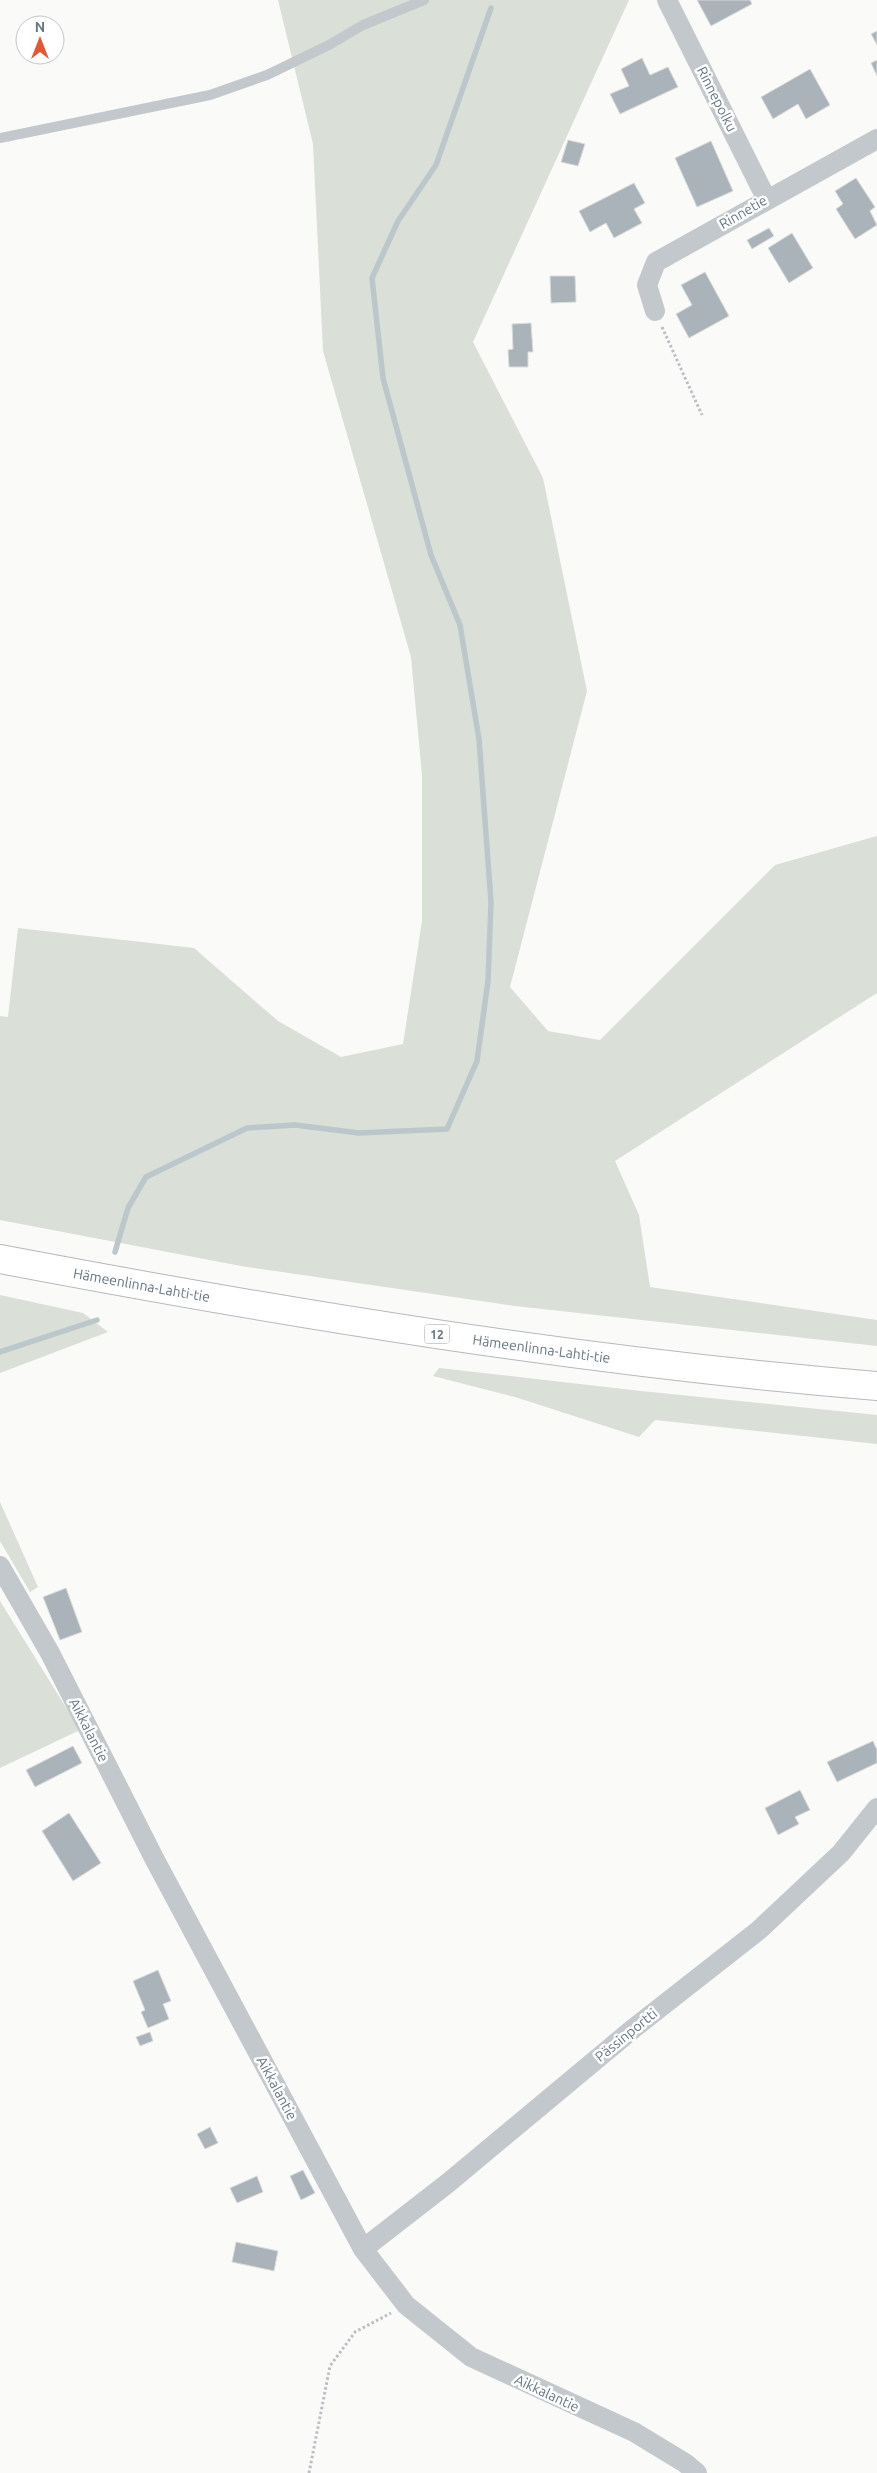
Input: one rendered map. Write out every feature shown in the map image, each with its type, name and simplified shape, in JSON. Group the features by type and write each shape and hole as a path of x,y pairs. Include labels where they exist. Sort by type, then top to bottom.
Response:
{"highway":[{"name":"Hämeenlinna-Lahti-tie","path":"0,1259 294,1312 476,1340 650,1362 877,1386"}],"street":[{"name":"Rinnepolku","path":"667,0 766,198"},
{"name":"Rinnetie","path":"655,311 646,285 656,262 766,198 877,138"},
{"name":"Aikkalantie","path":"0,1566 50,1653 155,1860 363,2249 406,2305 470,2357 634,2432 685,2463 697,2473"},
{"name":"Pässinportti","path":"363,2249 448,2184 634,2028 759,1930 841,1853 877,1808"}],"lane":[{"path":"0,138 210,95 267,75 329,45 363,25 424,0"}],"path":[{"path":"655,311 702,415"},
{"path":"309,2473 330,2366 355,2332 406,2305"}],"shaded area":[{"path":"278,0 629,0 473,342 543,478 587,691 510,987 548,1031 600,1040 775,865 877,836 877,993 615,1161 639,1215 650,1287 877,1320 877,1346 515,1306 241,1266 0,1220 0,1016 8,1017 18,928 194,948 278,1021 341,1057 403,1044 422,921 422,775 411,657 323,351 313,144"},
{"path":"0,1295 83,1313 108,1332 0,1373"},
{"path":"439,1368 877,1415 877,1444 655,1420 639,1437 515,1397 433,1376"},
{"path":"0,1502 38,1587 30,1592 0,1541"},
{"path":"0,1601 80,1730 0,1768"}],"building":[{"path":"697,0 750,0 752,4 711,26"},
{"path":"877,31 877,45 871,34"},
{"path":"642,58 650,75 668,67 678,87 620,114 610,94 629,86 621,69"},
{"path":"877,60 877,76 871,63"},
{"path":"810,69 830,105 806,119 798,104 773,119 761,97"},
{"path":"568,140 585,144 578,166 561,162"},
{"path":"711,141 733,191 697,207 675,158"},
{"path":"856,178 875,207 870,211 877,225 855,239 836,209 843,204 835,191"},
{"path":"634,183 645,203 634,209 642,223 614,238 606,223 590,232 579,211"},
{"path":"769,228 774,236 752,249 747,240"},
{"path":"792,233 813,268 789,283 768,248"},
{"path":"705,272 729,316 689,338 676,314 692,305 681,285"},
{"path":"550,276 575,276 576,302 551,303"},
{"path":"531,323 533,352 528,352 528,367 509,367 508,350 513,349 512,324"},
{"path":"66,1588 82,1632 60,1640 43,1597"},
{"path":"873,1741 877,1750 877,1763 837,1782 827,1762"},
{"path":"73,1746 82,1763 35,1787 26,1770"},
{"path":"800,1790 810,1810 795,1817 799,1824 778,1835 765,1808"},
{"path":"69,1813 101,1863 73,1881 42,1831"},
{"path":"158,1970 171,2001 163,2004 169,2019 148,2028 141,2012 145,2010 133,1981"},
{"path":"150,2032 153,2041 140,2046 136,2037"},
{"path":"210,2127 218,2143 205,2149 197,2134"},
{"path":"303,2170 315,2193 301,2200 290,2176"},
{"path":"257,2176 263,2192 237,2203 230,2188"},
{"path":"236,2242 278,2251 274,2271 232,2262"}],"waterway":[{"path":"115,1252 128,1208 146,1177 247,1128 295,1125 359,1133 447,1129 477,1061 488,981 491,902 479,739 460,625 431,555 383,378 372,278 398,221 436,165 491,8"},
{"path":"0,1352 97,1320"}]}
